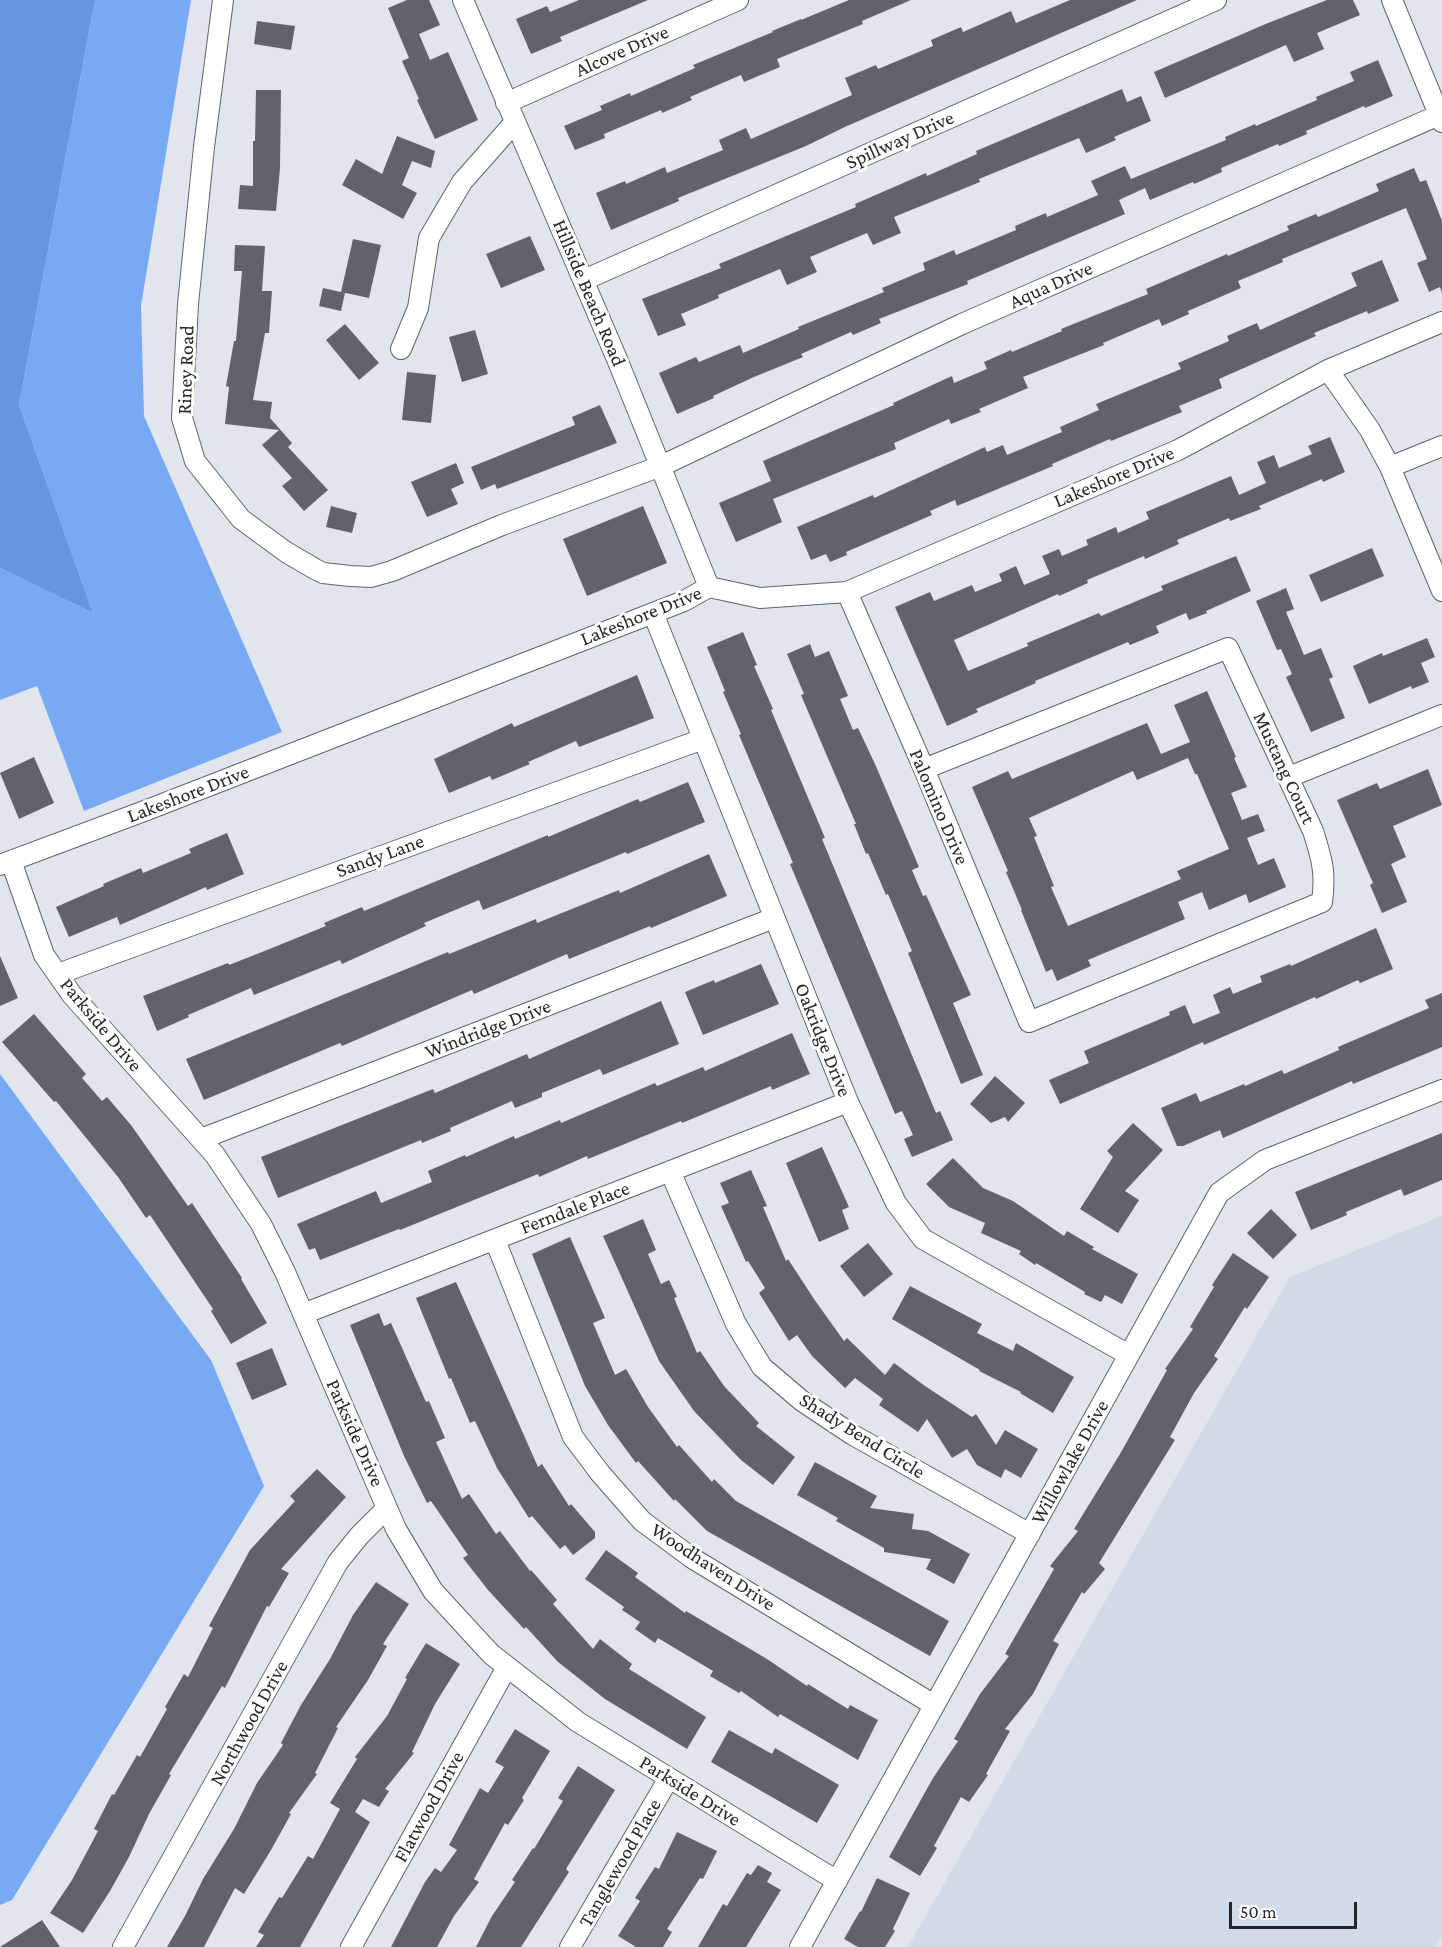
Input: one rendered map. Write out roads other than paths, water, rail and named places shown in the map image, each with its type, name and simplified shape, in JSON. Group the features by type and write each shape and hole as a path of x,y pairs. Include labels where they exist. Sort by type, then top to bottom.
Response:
{"street":[{"name":"Riney Road","path":"223,0 204,147 188,304 182,418 195,461 241,519 286,552 323,573 371,577 392,571 502,525 661,466"},
{"name":"Hillside Beach Road","path":"463,0 584,280 709,587"},
{"name":"Alcove Drive","path":"506,103 738,0"},
{"name":"Spillway Drive","path":"584,280 1216,0"},
{"path":"1392,0 1441,118"},
{"name":"Aqua Drive","path":"661,466 962,324 1441,118"},
{"path":"401,349 418,308 429,238 462,182 515,122"},
{"name":"Lakeshore Drive","path":"6,863 684,601 709,587 760,598 847,592 1178,450 1328,370 1442,322"},
{"path":"1328,370 1370,430 1390,467 1442,591"},
{"path":"1390,467 1442,446"},
{"name":"Palomino Drive","path":"847,592 924,769 1029,1022"},
{"name":"Oakridge Drive","path":"653,613 848,1102 896,1203 922,1239 1129,1355"},
{"name":"Mustang Court","path":"924,769 1228,648 1313,831 1322,858 1325,879 1322,902 1029,1022"},
{"path":"1289,777 1442,715"},
{"name":"Sandy Lane","path":"57,974 703,739"},
{"name":"Parkside Drive","path":"6,863 44,955 57,974 72,995 215,1155 261,1224 303,1314 396,1529 433,1591 491,1654 578,1722 837,1881"},
{"name":"Windridge Drive","path":"201,1140 774,918"},
{"name":"Willowlake Drive","path":"800,1947 1219,1193 1265,1160 1442,1090"},
{"name":"Ferndale Place","path":"303,1314 848,1102"},
{"name":"Shady Bend Circle","path":"670,1171 736,1324 762,1367 802,1401 853,1435 1030,1534"},
{"name":"Woodhaven Drive","path":"495,1240 573,1437 600,1473 642,1521 692,1558 934,1705"},
{"name":"Northwood Drive","path":"123,1947 338,1562 359,1536 387,1508"},
{"name":"Flatwood Drive","path":"351,1947 507,1667"},
{"name":"Tanglewood Place","path":"570,1947 669,1778"}]}
